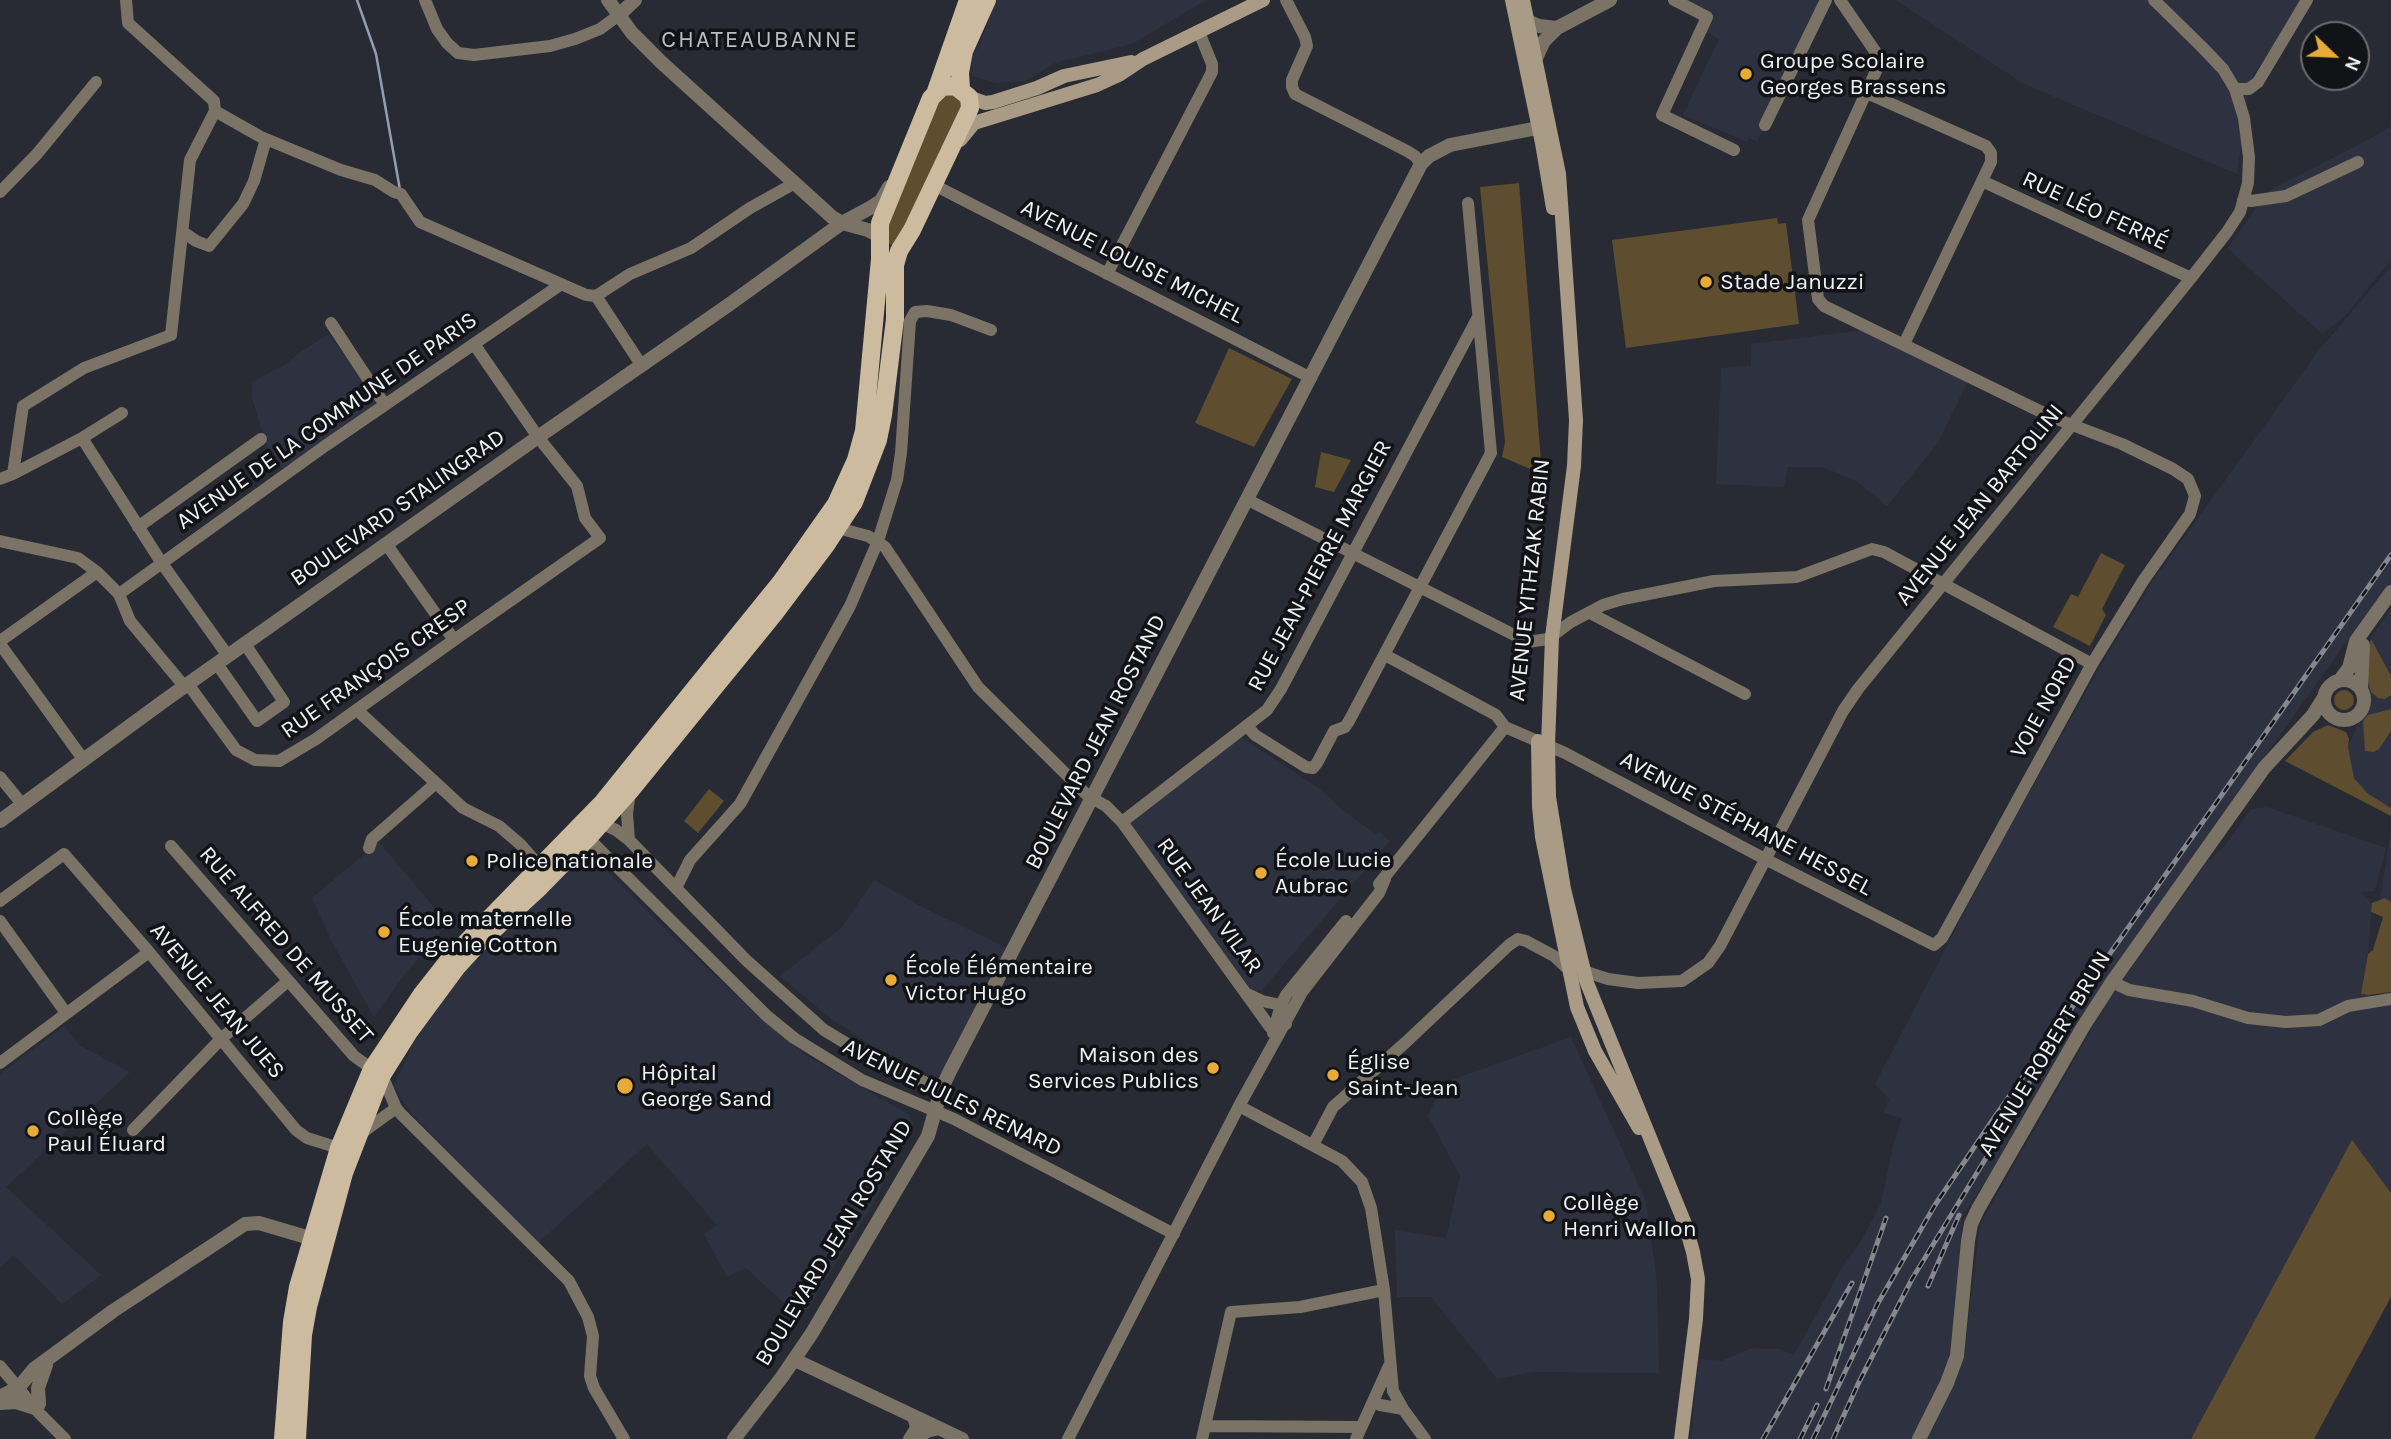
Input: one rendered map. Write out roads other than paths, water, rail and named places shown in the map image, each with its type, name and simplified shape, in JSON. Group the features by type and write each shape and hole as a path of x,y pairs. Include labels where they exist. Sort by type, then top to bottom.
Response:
{"main road":[{"path":"590,828 603,802 781,582 830,513 849,478 866,413 880,223 931,98 936,92 968,0"},
{"path":"283,1439 292,1322 298,1287 318,1240 349,1145 377,1072 457,967 545,871 630,791 774,614 848,513 862,485 878,440 895,319 895,265 903,243 912,230 970,108 960,73 964,51 987,0"},
{"path":"946,160 974,123 1097,85 1119,75 1143,59 1263,0"},
{"name":"AVENUE YITHZAK RABIN","path":"1512,0 1553,204 1566,435 1566,461 1548,639 1539,806 1566,945 1625,1076 1685,1224 1693,1251 1698,1279 1696,1319 1681,1439"},
{"name":"AVENUE YITHZAK RABIN","path":"1524,0 1559,174 1575,398 1576,443 1548,639"},
{"path":"936,92 948,86 985,103 993,102 1064,76 1143,59"},
{"path":"881,237 891,245 903,243"},
{"name":"AVENUE YITHZAK RABIN","path":"1543,743 1566,945"},
{"name":"AVENUE YITHZAK RABIN","path":"1578,976 1577,1007 1595,1051 1652,1146"},
{"path":"297,1439 303,1335 318,1240"}],"street":[{"path":"13,474 23,407 83,368 171,335 190,160 215,111 214,101 128,23 126,0"},
{"path":"425,0 437,29 447,43 458,53 474,55 550,46 575,39 600,29 635,0"},
{"path":"608,0 632,33 661,62 832,217 881,237"},
{"path":"1286,0 1307,46 1292,80 1295,94 1407,150 1421,164"},
{"path":"1535,60 1544,41 1557,28 1610,0"},
{"path":"1674,0 1707,17 1662,116 1734,150"},
{"path":"1765,125 1826,0"},
{"path":"1840,0 1881,60 1808,219 1818,299 1824,306 2071,426"},
{"name":"AVENUE JEAN BARTOLINI","path":"1578,976 1638,983 1682,981 1708,963 1720,946 1843,712 1858,690 2191,278 2240,212 2248,183 2248,136 2235,89 2222,69 2154,0"},
{"path":"2235,89 2249,89 2258,82 2307,0"},
{"path":"1528,21 1539,26 1557,28"},
{"path":"1107,274 1212,72 1212,64 1199,32"},
{"path":"0,192 37,154 96,82"},
{"path":"1867,93 1986,146 1991,153 1991,162 1904,344"},
{"path":"215,111 266,139 341,170 375,180 401,194 420,222 586,295 596,296 630,274 691,248 750,208 796,183"},
{"path":"1538,128 1544,124 1547,115"},
{"path":"1538,128 1543,128 1548,133 1555,170 1559,174"},
{"name":"BOULEVARD JEAN ROSTAND","path":"734,1439 812,1333 928,1136 942,1090 1090,796 1248,500 1421,164 1450,145 1538,128"},
{"path":"183,232 209,246 243,204 254,181 266,139"},
{"name":"BOULEVARD STALINGRAD","path":"0,821 186,685 842,223 881,201 905,159"},
{"path":"2243,200 2286,196 2358,162"},
{"name":"RUE LÉO FERRÉ","path":"1982,181 2191,278"},
{"name":"AVENUE LOUISE MICHEL","path":"934,184 1311,378"},
{"path":"1247,726 1297,762 1313,768 1334,731 1345,727 1349,721 1491,453 1468,203"},
{"name":"BOULEVARD STALINGRAD","path":"802,252 859,228"},
{"name":"AVENUE DE LA COMMUNE DE PARIS","path":"120,594 161,562 560,285"},
{"path":"596,296 642,366"},
{"path":"676,888 690,860 740,804 850,606 873,538 897,480 910,321 915,312 951,315 991,330"},
{"name":"RUE JEAN-PIERRE MARGIER","path":"1122,822 1267,710 1281,689 1478,317"},
{"path":"331,323 386,405"},
{"path":"474,344 538,437"},
{"path":"0,479 82,438 122,413"},
{"name":"VOIE NORD","path":"1933,944 1942,938 2092,664 2143,581 2190,514 2194,492 2188,479 2122,444 2071,426"},
{"name":"RUE FRANÇOIS CRESP","path":"120,594 130,621 186,685 236,750 255,760 279,761 316,740 600,538 585,518 577,486 538,437"},
{"path":"82,438 223,660 257,721 284,702 245,644"},
{"path":"138,527 261,439"},
{"path":"1248,500 1528,642 1548,639 1571,622 1603,605 1623,599 1714,581 1797,577 1872,549 1880,550 2092,664"},
{"name":"RUE JEAN VILAR","path":"848,513 890,554 978,687 1090,796 1122,822 1247,994 1282,1024"},
{"path":"837,528 873,538"},
{"path":"0,541 78,558 120,594"},
{"path":"387,545 454,640"},
{"path":"83,759 0,642 96,572"},
{"path":"2367,625 2361,655 2364,704 2359,714 2349,720 2333,718 2326,710 2323,699 2328,687 2340,680 2349,668 2356,641 2367,625 2391,592"},
{"path":"1590,613 1745,694"},
{"name":"AVENUE STÉPHANE HESSEL","path":"1385,655 1496,715 1505,727 1543,743 1933,944"},
{"path":"2340,680 2352,681 2361,689"},
{"name":"AVENUE ROBERT BRUN","path":"1919,1439 1957,1356 1971,1224 2112,982 2263,768 2313,715 2323,699"},
{"path":"357,710 463,808 499,826 545,871"},
{"name":"AVENUE ROBERT BRUN","path":"2296,733 2315,722 2333,718"},
{"path":"1282,1024 1280,1005 1293,986 1371,891 1385,879 1505,727"},
{"path":"0,777 22,804"},
{"path":"369,848 372,839 436,783"},
{"path":"629,840 627,814 630,791"},
{"name":"AVENUE JULES RENARD","path":"590,828 616,830 629,840 746,960 824,1030 864,1054 942,1090"},
{"name":"AVENUE JULES RENARD","path":"590,828 767,1016 794,1038 862,1080 954,1119 1174,1234"},
{"name":"RUE ALFRED DE MUSSET","path":"172,846 354,1056 377,1072"},
{"name":"AVENUE JEAN JUES","path":"0,901 64,854 222,1038 296,1130 307,1138 349,1145"},
{"path":"663,875 690,860"},
{"path":"1068,1439 1282,1024 1302,992 1379,893 1385,879"},
{"path":"0,921 66,1013"},
{"path":"1313,1146 1333,1107 1518,939 1566,945 1578,976"},
{"path":"0,1063 149,952"},
{"path":"729,976 746,960"},
{"path":"133,1130 222,1038 288,981"},
{"path":"2112,982 2129,990 2193,1001 2248,1018 2286,1022 2319,1020 2348,1006 2391,999"},
{"path":"1247,994 1280,1005"},
{"path":"377,1072 396,1108 569,1281 588,1317 593,1336 590,1376 594,1388 624,1439"},
{"path":"1240,1106 1342,1161 1362,1182 1371,1208 1384,1290 1393,1388 1403,1409 1425,1439"},
{"path":"349,1145 396,1108"},
{"path":"0,1403 19,1387 34,1369 51,1360 113,1311 245,1224 259,1223 318,1240"},
{"path":"1384,1290 1300,1307 1231,1312 1204,1432 1358,1433 1389,1366"},
{"path":"812,1333 812,1357 820,1373"},
{"path":"37,1406 38,1388 51,1360"},
{"path":"794,1360 962,1439"},
{"path":"0,1366 65,1439"},
{"path":"0,1397 19,1387"},
{"path":"1377,1391 1393,1388"},
{"path":"1368,1412 1380,1405 1393,1388"},
{"path":"0,1403 16,1402 37,1406"},
{"path":"1380,1405 1403,1409"},
{"path":"909,1439 916,1428 912,1416"},
{"path":"917,1439 927,1432 939,1429"}],"waterway":[{"path":"357,0 376,54 400,190"}],"railway":[{"path":"1813,1439 1878,1303 1935,1205 2391,555"},
{"path":"1833,1439 1912,1279 2029,1083"},
{"path":"1928,1286 1959,1215"},
{"path":"1826,1389 1886,1218"},
{"path":"1763,1439 1852,1283"},
{"path":"1800,1439 1817,1405"}],"place":[{"name":"Groupe Scolaire Georges Brassens","path":"1746,74"},
{"name":"Stade Januzzi","path":"1706,282"},
{"name":"Police nationale","path":"472,861"},
{"name":"École Lucie Aubrac","path":"1261,873"},
{"name":"École maternelle Eugenie Cotton","path":"384,932"},
{"name":"École Élémentaire Victor Hugo","path":"891,980"},
{"name":"Maison des Services Publics","path":"1213,1068"},
{"name":"Église Saint-Jean","path":"1333,1075"},
{"name":"Hôpital George Sand","path":"625,1086"},
{"name":"Collège Paul Éluard","path":"33,1131"},
{"name":"Collège Henri Wallon","path":"1549,1216"}],"district":[{"name":"CHATEAUBANNE","path":"760,40"}]}
